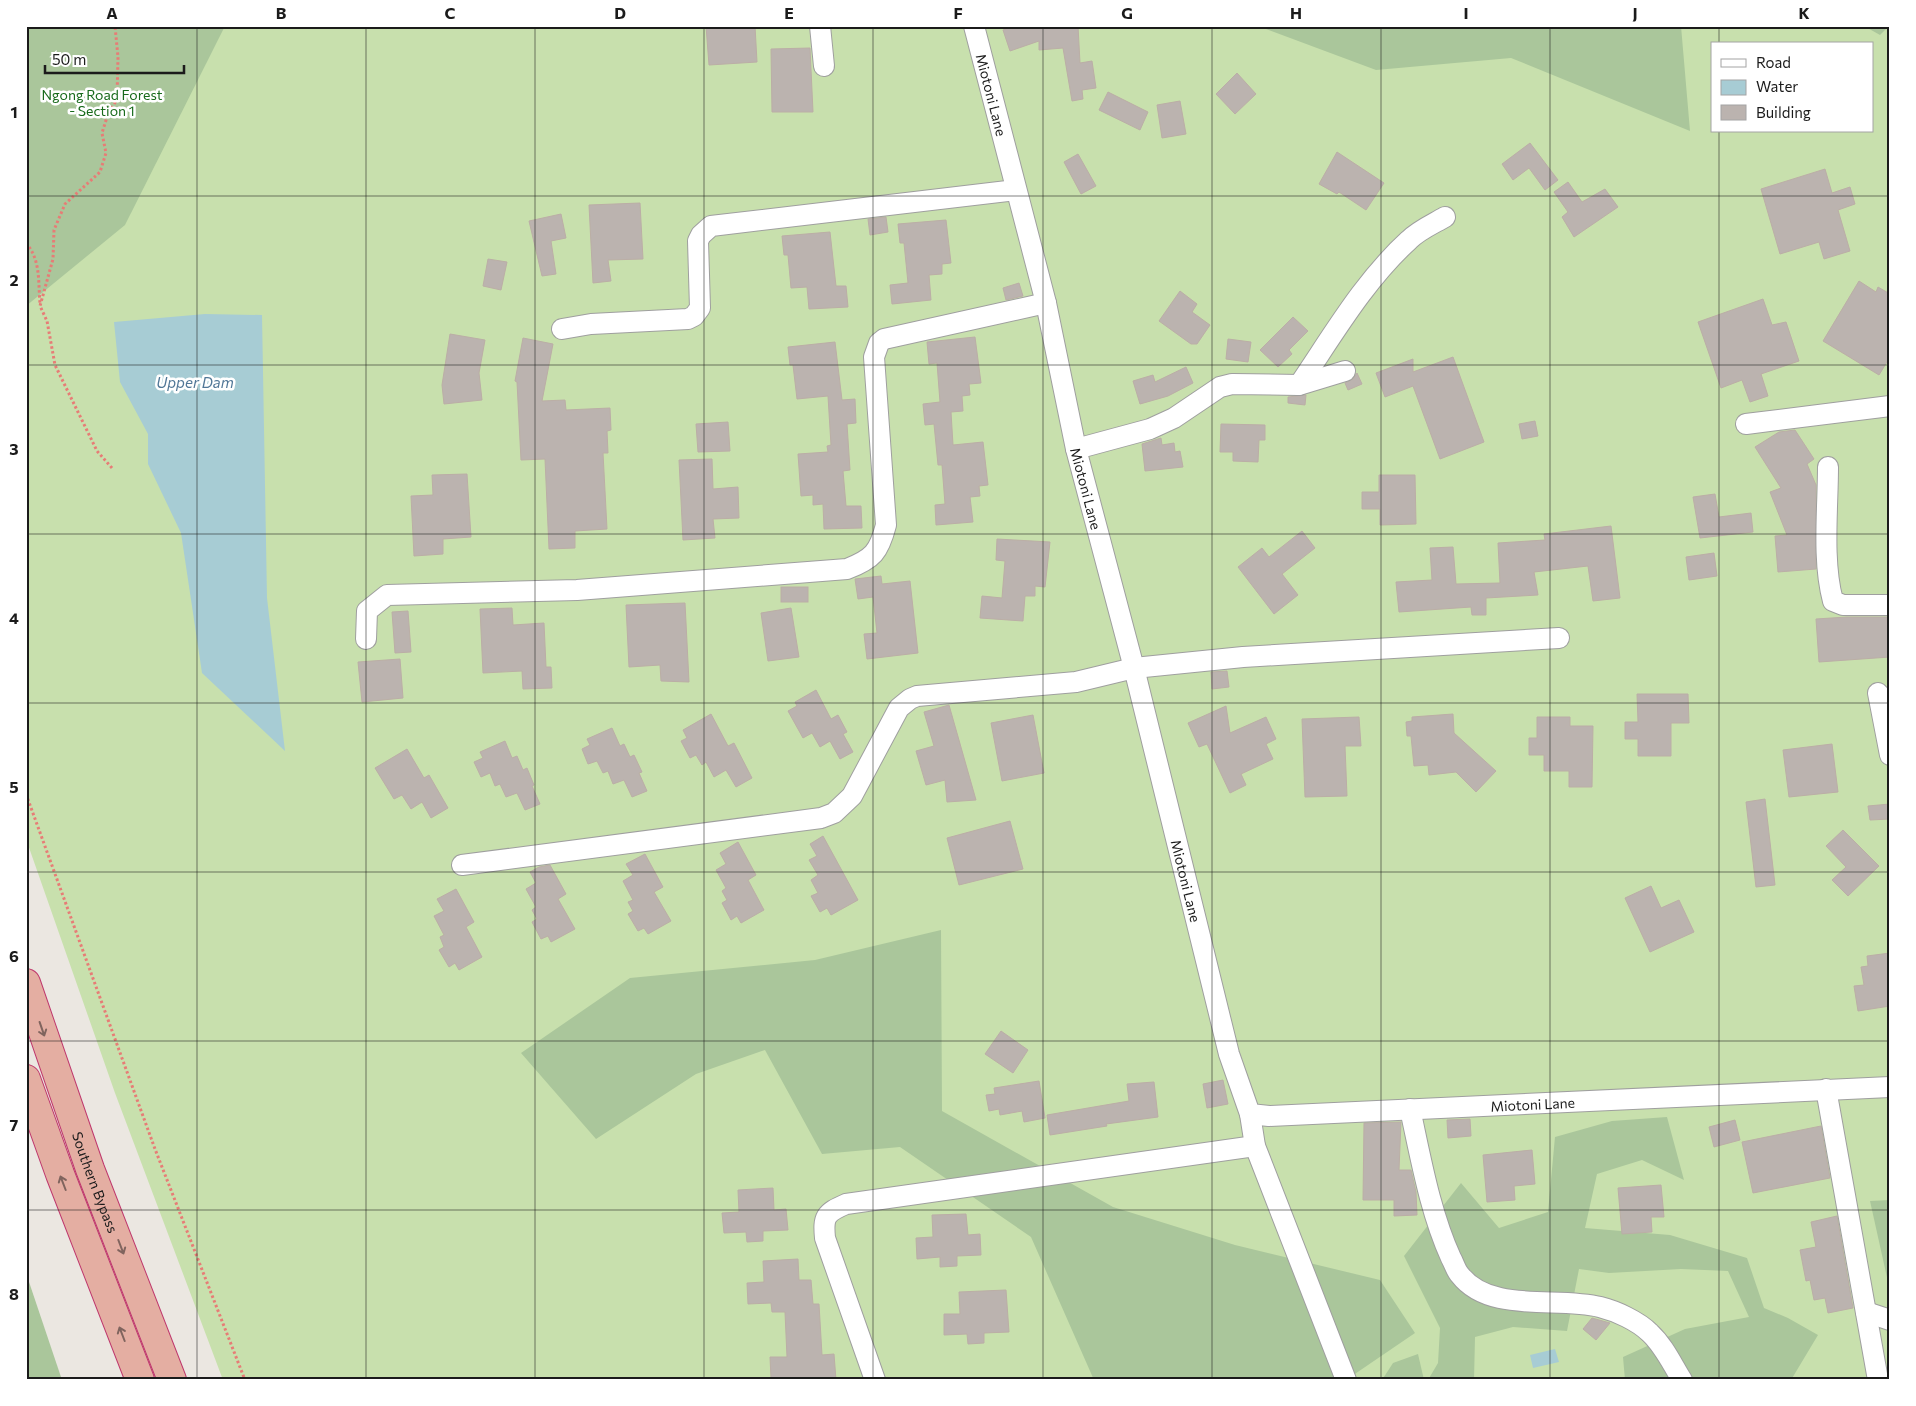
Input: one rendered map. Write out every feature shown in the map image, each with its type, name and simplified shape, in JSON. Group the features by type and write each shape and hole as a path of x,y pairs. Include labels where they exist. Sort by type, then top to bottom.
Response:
{"highway":[{"name":"Southern Bypass","path":"26,982 90,1169 172,1380"},
{"path":"26,1079 60,1174 140,1380"}],"street":[{"path":"820,26 824,66"},
{"name":"Miotoni Lane","path":"974,26 1046,303 1076,449 1134,668 1229,1054 1250,1114 1269,1116 1890,1086"},
{"path":"562,328 591,324 688,319 694,316 700,308 698,241 701,235 711,226 1016,190"},
{"path":"1299,385 1350,309 1382,268 1410,238 1445,217"},
{"path":"366,639 367,611 387,594 577,590 847,569 857,565 876,552 881,544 886,525 874,357 879,343 884,340 1046,303"},
{"path":"1076,449 1150,429 1174,418 1220,386 1232,384 1299,385 1345,371"},
{"path":"1746,424 1890,406"},
{"path":"1828,467 1828,546 1830,590 1833,601 1843,605 1890,604"},
{"path":"462,865 821,818 834,813 852,796 899,708 910,699 1087,681 1134,668 1243,657 1560,638"},
{"path":"1878,693 1890,755"},
{"path":"1826,1089 1878,1380"},
{"path":"1410,1109 1424,1171 1444,1242 1459,1275 1478,1290 1510,1300 1600,1307 1636,1322 1650,1332 1662,1345 1682,1380"},
{"path":"1250,1114 1255,1146 1346,1380"},
{"path":"875,1380 825,1238 824,1224 827,1215 833,1209 846,1204 1255,1146"},
{"path":"1866,1312 1890,1320"}],"path":[{"path":"40,306 53,259 54,230 61,213 65,204 100,172 106,153 102,133 107,117 118,100 118,57 115,26"},
{"path":"26,243 39,266 37,280 40,306 47,321 56,365 97,450 112,468"},
{"path":"26,794 155,1149 245,1380"}],"green space":[{"path":"26,26 1890,26 1890,1380 223,1380 115,1093 26,839"},
{"name":"Ngong Road Forest - Section 1","path":"26,26 225,26 125,225 26,306"},
{"path":"1258,26 1681,26 1690,131 1511,58 1376,70"},
{"path":"1864,26 1889,26 1880,35"},
{"path":"941,930 942,1111 1113,1207 1235,1245 1380,1280 1415,1333 1346,1380 1094,1380 1031,1237 900,1147 822,1154 765,1050 696,1074 596,1139 521,1053 630,978 815,960"},
{"path":"1667,1117 1684,1180 1642,1160 1597,1174 1585,1228 1670,1235 1747,1258 1764,1308 1788,1318 1818,1335 1791,1380 1625,1380 1623,1357 1685,1329 1749,1317 1728,1271 1681,1269 1609,1273 1579,1269 1567,1331 1513,1327 1475,1337 1474,1380 1428,1380 1438,1363 1440,1328 1404,1256 1461,1183 1499,1228 1548,1212 1555,1137 1612,1121"},
{"path":"1890,1200 1890,1291 1870,1201"},
{"path":"26,1273 62,1380 26,1380"},
{"path":"1418,1354 1424,1380 1382,1380 1393,1363"}],"water":[{"name":"Upper Dam","path":"205,314 262,315 267,598 285,751 202,673 181,533 148,464 148,434 120,382 114,322"},
{"path":"1555,1349 1559,1362 1533,1368 1530,1355"}],"building":[{"path":"706,26 755,26 757,62 709,65"},
{"path":"1013,26 1078,26 1080,63 1092,61 1096,88 1082,90 1083,99 1072,101 1063,48 1039,50 1039,41 1010,51 1003,30"},
{"path":"810,48 813,112 772,112 771,49"},
{"path":"1237,73 1256,94 1235,114 1216,94"},
{"path":"1108,92 1148,112 1140,130 1099,110"},
{"path":"1180,101 1186,134 1162,138 1157,105"},
{"path":"1530,143 1558,180 1545,190 1529,168 1513,180 1502,164"},
{"path":"1337,152 1384,183 1366,210 1339,192 1337,194 1319,184"},
{"path":"1078,154 1096,186 1081,194 1064,162"},
{"path":"1825,169 1832,193 1850,187 1855,204 1838,210 1850,251 1824,259 1819,242 1780,254 1761,189"},
{"path":"1568,182 1582,202 1605,189 1618,207 1574,237 1562,217 1568,212 1554,192"},
{"path":"640,203 643,259 608,260 611,281 593,283 589,205"},
{"path":"561,214 566,238 551,241 556,274 542,276 529,221"},
{"path":"886,217 888,232 870,235 868,219"},
{"path":"946,220 951,263 942,264 942,274 929,275 931,300 892,304 890,285 908,283 904,243 900,243 898,224"},
{"path":"830,232 836,286 846,286 848,307 809,309 807,287 791,288 788,255 784,255 782,236"},
{"path":"488,259 507,262 501,290 483,286"},
{"path":"1859,281 1876,292 1878,287 1890,294 1890,357 1879,375 1823,341"},
{"path":"1019,283 1023,296 1006,300 1003,288"},
{"path":"1180,291 1197,304 1192,312 1210,325 1197,344 1191,344 1159,321"},
{"path":"1763,299 1772,325 1786,322 1799,361 1761,374 1768,396 1750,402 1742,380 1721,388 1698,322"},
{"path":"1293,317 1308,331 1289,350 1292,354 1278,367 1260,350"},
{"path":"450,334 485,340 479,373 482,400 444,404 442,385"},
{"path":"975,337 981,383 969,384 970,395 962,396 963,411 951,412 953,445 983,442 988,485 979,486 980,496 970,497 973,522 936,525 935,505 945,504 942,465 938,465 934,424 925,425 923,404 940,402 937,363 929,364 927,342"},
{"path":"523,338 553,344 542,401 565,400 566,410 610,408 611,430 607,431 608,453 603,453 607,529 575,531 575,548 549,549 545,459 521,460 517,382 515,381"},
{"path":"1228,339 1251,342 1248,362 1226,359"},
{"path":"835,342 842,400 855,399 856,423 847,424 850,470 843,471 846,506 861,506 862,528 824,529 823,504 813,505 813,495 801,496 798,454 828,452 827,446 831,445 828,396 797,399 793,365 790,365 788,347"},
{"path":"1453,357 1484,442 1440,459 1413,386 1385,397 1376,373 1413,359 1413,372"},
{"path":"1186,367 1193,383 1168,396 1140,404 1133,381 1153,375 1155,382"},
{"path":"1357,373 1362,384 1348,390 1345,383 1353,379"},
{"path":"1306,395 1305,405 1288,403 1288,397"},
{"path":"1535,421 1538,436 1522,439 1519,424"},
{"path":"728,422 730,451 698,452 696,424"},
{"path":"1221,424 1265,425 1265,440 1259,440 1258,462 1233,461 1233,452 1220,452"},
{"path":"1795,430 1814,459 1807,464 1816,485 1816,569 1778,572 1775,536 1787,535 1770,492 1781,488 1755,447 1779,432"},
{"path":"1161,438 1162,445 1174,443 1175,452 1180,451 1183,467 1145,471 1142,444"},
{"path":"712,459 713,489 738,487 739,518 713,519 715,538 683,540 679,460"},
{"path":"467,474 471,537 443,539 443,554 414,556 411,496 433,495 432,475"},
{"path":"1379,475 1415,475 1416,524 1380,525 1380,509 1362,509 1362,492 1379,492"},
{"path":"1715,494 1719,517 1751,513 1753,532 1700,538 1693,497"},
{"path":"1611,526 1620,598 1593,601 1588,566 1534,572 1538,595 1486,598 1486,615 1472,615 1471,607 1399,612 1396,582 1432,580 1430,548 1453,547 1456,584 1500,583 1498,543 1545,540 1544,534"},
{"path":"1302,531 1315,548 1282,574 1298,595 1274,614 1238,567 1262,548 1269,557"},
{"path":"997,539 1050,542 1045,587 1035,586 1035,596 1025,596 1023,621 980,618 982,596 1002,598 1005,561 996,560"},
{"path":"1714,553 1717,576 1689,580 1686,557"},
{"path":"881,576 882,584 910,581 918,653 867,659 864,634 877,633 873,597 858,599 855,579"},
{"path":"781,587 808,587 808,602 781,602"},
{"path":"685,603 689,682 661,681 660,665 629,667 626,605"},
{"path":"512,608 513,625 544,623 546,667 551,667 552,688 523,689 522,671 483,673 480,609"},
{"path":"791,608 799,657 768,661 761,613"},
{"path":"408,611 411,652 395,653 392,612"},
{"path":"1887,617 1890,657 1819,662 1816,619"},
{"path":"400,659 403,698 362,702 358,662"},
{"path":"1227,671 1229,687 1212,689 1211,672"},
{"path":"816,690 831,719 838,715 847,732 843,734 853,752 840,759 830,741 820,747 812,733 803,738 788,711 797,706 795,702"},
{"path":"1637,694 1688,694 1689,723 1671,723 1671,756 1638,756 1638,739 1625,739 1625,722 1638,722"},
{"path":"949,705 976,800 947,802 945,780 926,785 916,751 934,746 924,712"},
{"path":"1226,706 1230,733 1266,717 1276,739 1266,744 1273,759 1241,774 1246,785 1230,793 1207,744 1199,747 1188,723"},
{"path":"711,714 728,746 734,743 752,778 736,787 726,770 714,777 706,762 702,765 696,755 690,758 681,741 687,738 683,730"},
{"path":"1453,714 1454,733 1496,771 1476,792 1456,772 1429,775 1428,765 1414,766 1411,736 1407,736 1406,722 1412,721 1412,717"},
{"path":"1033,715 1044,773 1002,781 991,723"},
{"path":"1359,717 1361,746 1345,746 1347,796 1305,797 1302,719"},
{"path":"1537,717 1570,717 1570,726 1593,726 1592,787 1569,787 1569,771 1544,771 1544,755 1529,755 1529,738 1537,738"},
{"path":"612,728 620,746 624,744 630,757 634,755 642,772 639,773 647,791 632,797 624,780 613,784 608,771 603,773 597,761 588,764 582,749 590,745 587,739"},
{"path":"505,741 512,758 517,756 523,770 527,768 540,804 525,810 517,793 506,797 500,784 495,786 490,773 481,777 474,762 483,758 480,752"},
{"path":"1832,744 1838,792 1789,797 1783,750"},
{"path":"407,749 424,778 429,775 448,808 431,818 422,802 411,809 402,795 394,799 375,768"},
{"path":"1765,799 1775,885 1756,887 1746,802"},
{"path":"1890,804 1890,819 1870,820 1868,806"},
{"path":"1010,821 1023,869 959,885 947,838"},
{"path":"1843,830 1879,866 1848,896 1832,880 1846,867 1826,846"},
{"path":"823,836 858,900 831,915 827,908 820,912 811,896 818,893 811,880 818,875 809,860 817,856 810,844"},
{"path":"738,842 756,875 748,880 764,910 741,923 737,916 731,920 722,903 727,900 722,891 726,888 716,870 726,864 720,853"},
{"path":"645,854 663,887 654,892 671,921 648,934 644,928 638,931 628,914 633,911 628,902 633,900 623,881 633,875 626,864"},
{"path":"550,865 566,894 558,899 575,929 551,942 548,936 541,939 532,922 537,919 532,910 536,907 526,889 536,883 530,872 539,867"},
{"path":"1651,886 1661,908 1679,900 1694,932 1650,952 1625,898"},
{"path":"456,889 474,922 466,927 482,957 459,970 455,963 449,967 439,950 444,947 440,937 444,935 434,916 444,911 437,899"},
{"path":"1890,953 1890,1006 1858,1011 1854,986 1864,985 1861,967 1868,966 1867,956"},
{"path":"1001,1031 1028,1050 1013,1073 985,1054"},
{"path":"1223,1080 1228,1104 1207,1108 1203,1084"},
{"path":"1039,1081 1045,1118 1024,1122 1022,1111 1000,1115 999,1109 989,1111 986,1095 995,1094 994,1088"},
{"path":"1154,1082 1158,1117 1106,1124 1107,1126 1050,1135 1047,1115 1129,1101 1127,1084"},
{"path":"1470,1119 1471,1136 1448,1138 1447,1120"},
{"path":"1735,1120 1740,1140 1714,1147 1709,1127"},
{"path":"1401,1122 1399,1170 1411,1170 1416,1192 1417,1215 1394,1216 1394,1200 1363,1200 1364,1123"},
{"path":"1821,1126 1830,1178 1753,1193 1742,1142"},
{"path":"1532,1150 1535,1184 1514,1186 1515,1200 1487,1202 1483,1155"},
{"path":"1661,1185 1664,1217 1651,1217 1652,1232 1622,1234 1618,1188"},
{"path":"773,1188 774,1210 786,1209 788,1230 763,1231 763,1241 747,1242 746,1232 724,1233 722,1213 739,1212 738,1190"},
{"path":"966,1214 968,1235 980,1234 981,1255 957,1256 957,1266 940,1267 940,1257 917,1259 916,1238 933,1237 932,1215"},
{"path":"1837,1216 1853,1308 1828,1313 1825,1298 1814,1300 1810,1280 1806,1281 1800,1250 1816,1247 1811,1222"},
{"path":"798,1259 799,1280 811,1280 813,1304 819,1304 822,1355 834,1354 836,1380 771,1378 770,1357 787,1357 785,1312 772,1312 771,1303 748,1304 747,1283 764,1282 763,1261"},
{"path":"1006,1290 1009,1332 984,1333 984,1343 968,1344 967,1334 944,1335 944,1314 960,1314 959,1292"},
{"path":"1592,1318 1610,1323 1596,1340 1583,1329"}]}
